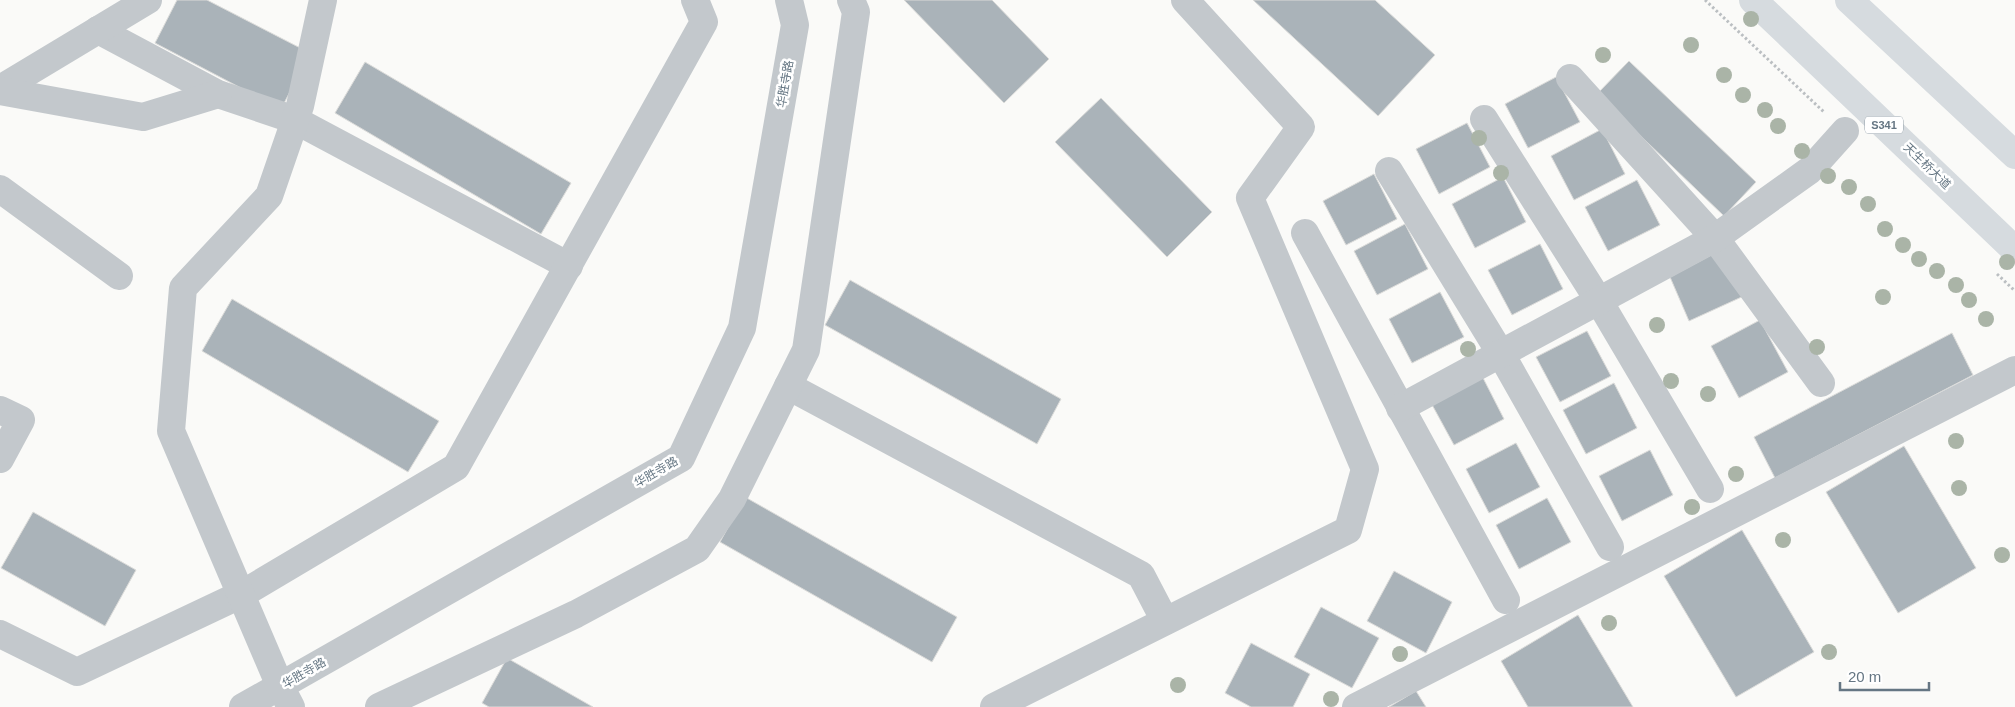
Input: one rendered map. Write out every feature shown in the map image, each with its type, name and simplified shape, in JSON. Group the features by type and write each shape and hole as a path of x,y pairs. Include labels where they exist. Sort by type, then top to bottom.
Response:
{"main road":[{"name":"天生桥大道","path":"1753,0 2015,250"},
{"path":"1849,0 2015,155"}],"street":[{"path":"0,90 148,0"},
{"path":"286,697 171,431 183,288 269,196 300,106 323,0"},
{"path":"0,634 77,672 242,594 456,467 704,22 695,0"},
{"name":"华胜寺路","path":"243,707 286,697 681,458 742,328 795,25 789,0"},
{"path":"379,707 576,614 697,549 732,500 806,350 856,12 851,0"},
{"path":"994,707 1348,530 1365,469 1250,198 1301,127 1185,0"},
{"path":"98,30 218,94 295,120 568,266"},
{"path":"1570,78 1714,238 1821,384"},
{"path":"0,90 143,117 218,94"},
{"path":"1484,119 1599,301 1710,490"},
{"path":"1400,408 1714,238 1810,170 1845,132"},
{"path":"1389,171 1501,354 1610,547"},
{"path":"0,189 118,276"},
{"path":"1305,233 1506,600"},
{"path":"1356,707 2015,370"},
{"path":"788,386 1141,575 1165,621"},
{"path":"0,410 21,420 0,459"}],"building":[{"path":"177,0 207,0 310,53 281,109 155,43"},
{"path":"904,0 992,0 1049,59 1004,103"},
{"path":"1253,0 1375,0 1435,55 1378,116"},
{"path":"1629,61 1756,182 1724,216 1597,94"},
{"path":"365,62 571,183 541,234 335,113"},
{"path":"1556,77 1580,122 1528,148 1505,104"},
{"path":"1101,98 1212,212 1167,257 1055,142"},
{"path":"1467,123 1490,167 1439,194 1416,149"},
{"path":"1602,129 1625,174 1574,200 1551,156"},
{"path":"1374,174 1397,219 1346,245 1323,201"},
{"path":"1503,177 1526,222 1475,248 1452,204"},
{"path":"1637,180 1660,225 1608,251 1585,207"},
{"path":"1405,224 1428,269 1377,295 1354,251"},
{"path":"1540,244 1563,289 1512,315 1488,270"},
{"path":"1717,252 1746,295 1689,321 1670,277"},
{"path":"850,280 1061,399 1037,444 825,325"},
{"path":"1440,292 1464,337 1412,363 1389,319"},
{"path":"232,299 439,421 408,472 202,351"},
{"path":"1760,320 1788,372 1739,398 1711,346"},
{"path":"1587,331 1611,376 1560,402 1536,357"},
{"path":"1952,333 1973,375 1775,478 1754,437"},
{"path":"1481,374 1504,419 1454,445 1430,401"},
{"path":"1614,383 1637,428 1586,454 1563,410"},
{"path":"1516,443 1540,487 1489,513 1466,469"},
{"path":"1904,446 1976,568 1898,613 1826,492"},
{"path":"1650,450 1673,495 1622,521 1599,476"},
{"path":"745,497 957,617 932,662 720,542"},
{"path":"1547,498 1571,542 1519,569 1496,525"},
{"path":"33,512 136,570 105,626 1,568"},
{"path":"1742,530 1814,652 1736,697 1664,576"},
{"path":"1394,571 1452,602 1426,653 1367,621"},
{"path":"1321,607 1379,638 1352,688 1294,657"},
{"path":"1578,615 1633,707 1528,707 1501,661"},
{"path":"1251,643 1310,674 1293,707 1251,707 1225,693"},
{"path":"507,658 593,707 489,707 482,703"},
{"path":"1416,691 1426,707 1389,707"}]}
